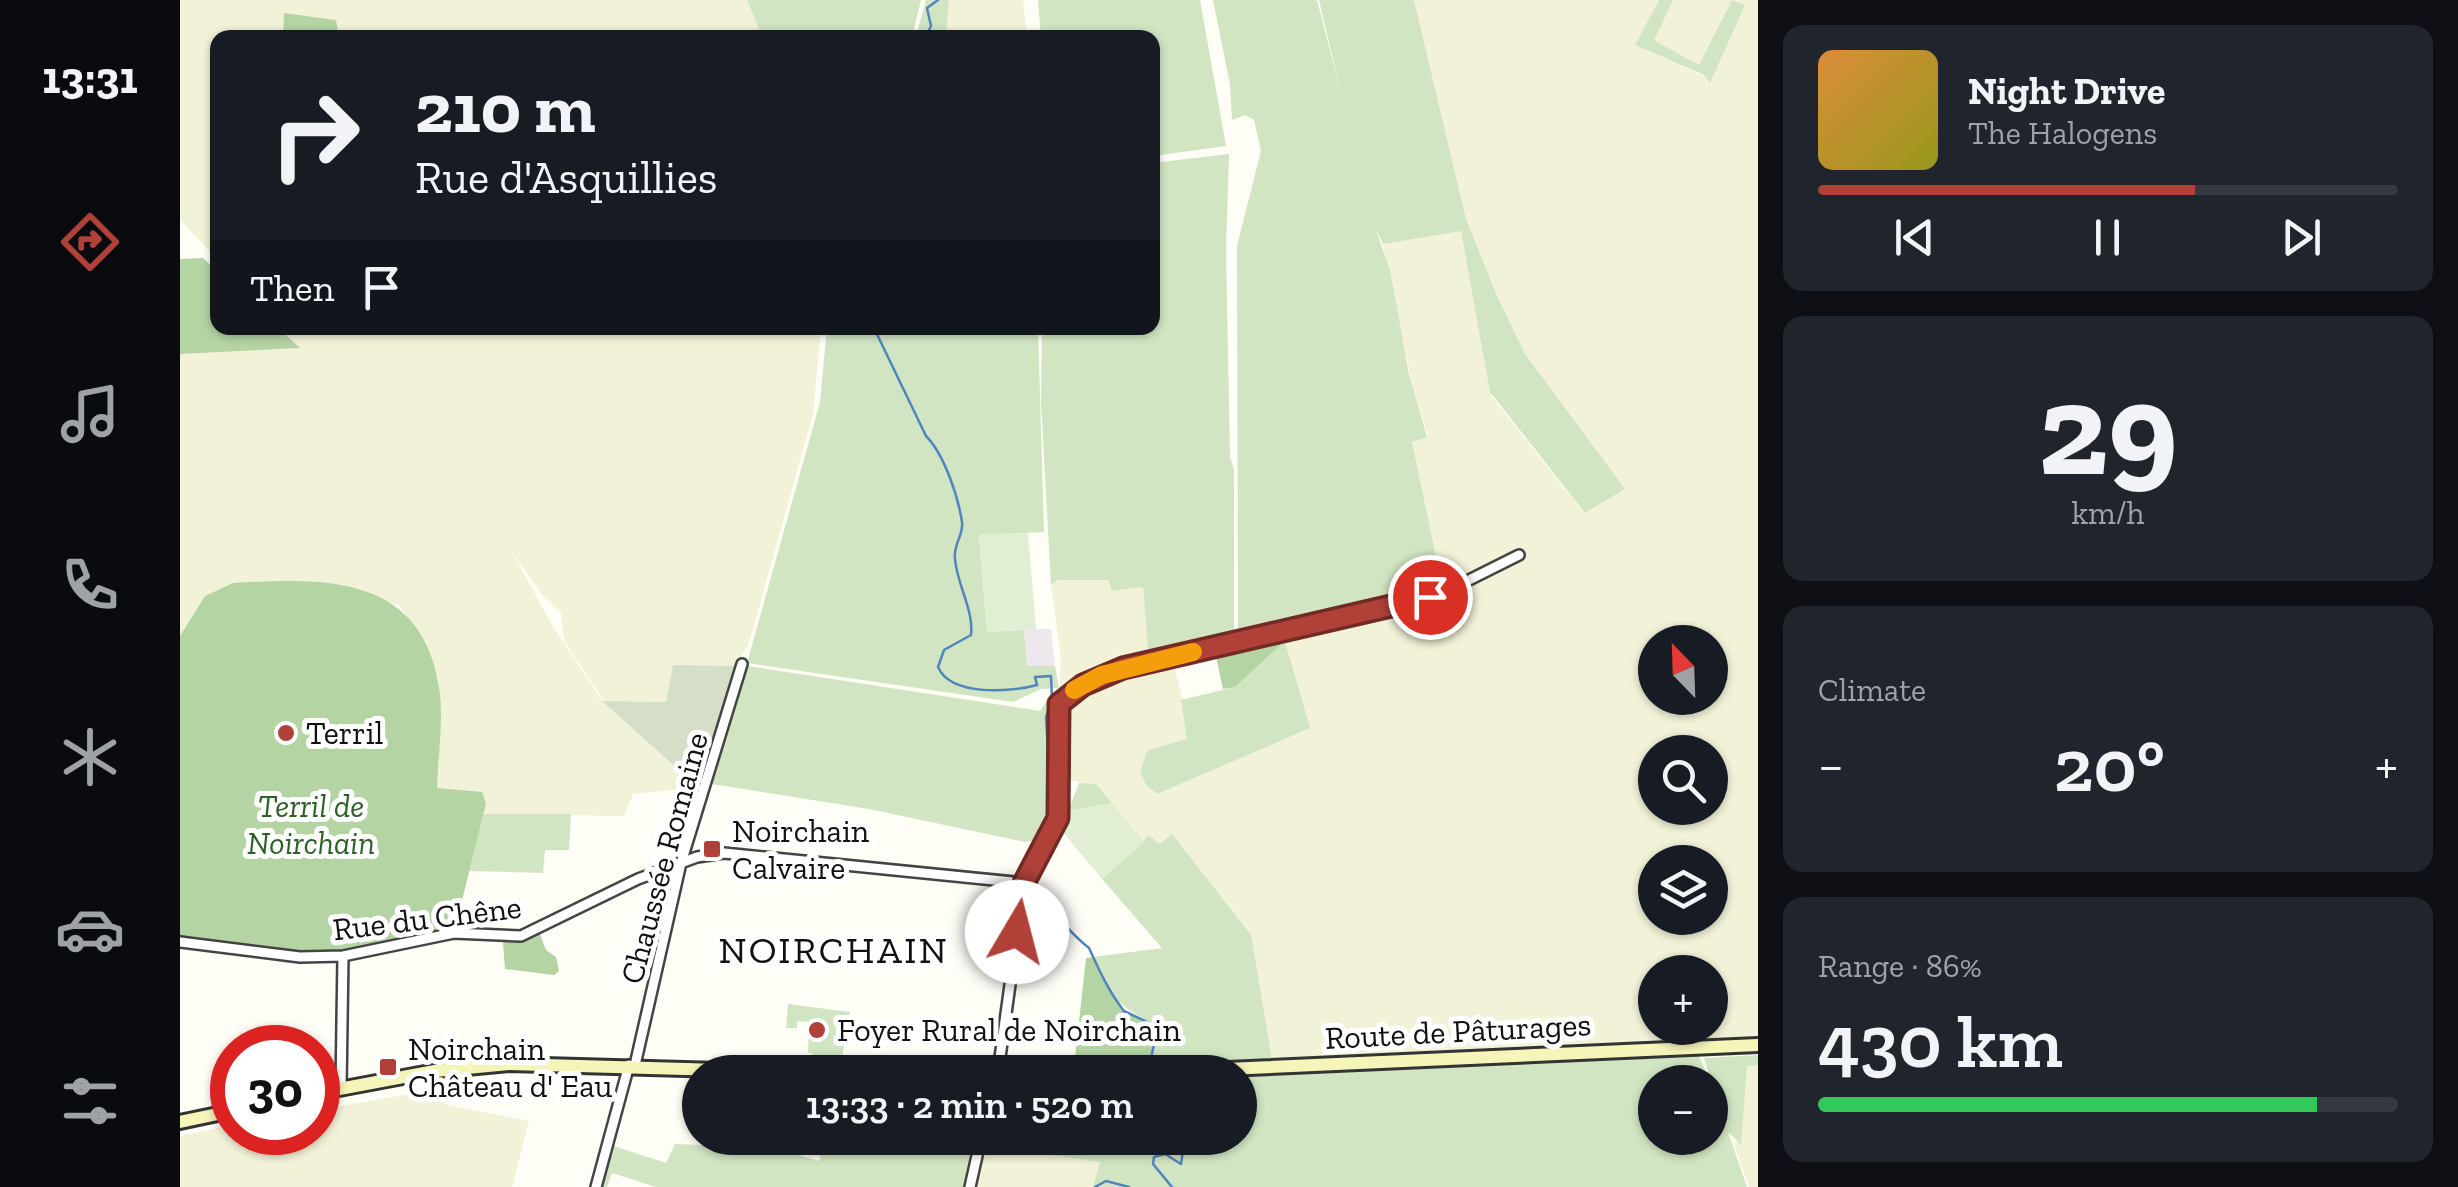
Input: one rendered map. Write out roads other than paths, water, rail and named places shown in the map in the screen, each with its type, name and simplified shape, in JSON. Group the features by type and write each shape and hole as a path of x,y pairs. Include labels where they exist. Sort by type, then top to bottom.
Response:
{"main road":[{"name":"Route de Pâturages","path":"1257,1067 1758,1044"},
{"path":"341,1088 477,1066 682,1067"},
{"path":"180,1122 210,1115"}],"street":[{"path":"1000,1055 1024,883 1058,818 1056,711 1083,685 1136,665 1430,597 1519,555"},
{"name":"Chaussée Romaine","path":"596,1187 632,1065 682,863 742,664"},
{"name":"Rue du Chêne","path":"180,942 252,954 344,956 454,933 526,934 618,888 712,854 759,854 1024,883"},
{"path":"341,1088 344,956"},
{"path":"970,1187 977,1155"}],"waterway":[{"path":"929,30 927,8 938,0"},
{"path":"877,335 926,436 944,464 960,512 962,527 955,559 971,635 944,650 938,667 955,683 983,690 1037,685 1035,677 1051,676 1052,699 1046,717 1052,818 1020,867"},
{"path":"1036,891 1089,948 1124,1011 1158,1027 1152,1055"},
{"path":"1161,1155 1154,1157 1153,1164 1172,1187"},
{"path":"1167,1155 1181,1164 1182,1155"},
{"path":"1095,1187 1106,1181 1129,1187"}],"place":[{"name":"Terril","path":"286,733"},
{"name":"Noirchain Calvaire","path":"712,849"},
{"name":"Foyer Rural de Noirchain","path":"817,1030"},
{"name":"Noirchain Château d' Eau","path":"388,1067"}],"district":[{"name":"NOIRCHAIN","path":"834,950"}],"park label":[{"name":"Terril de Noirchain","path":"311,824"}]}
